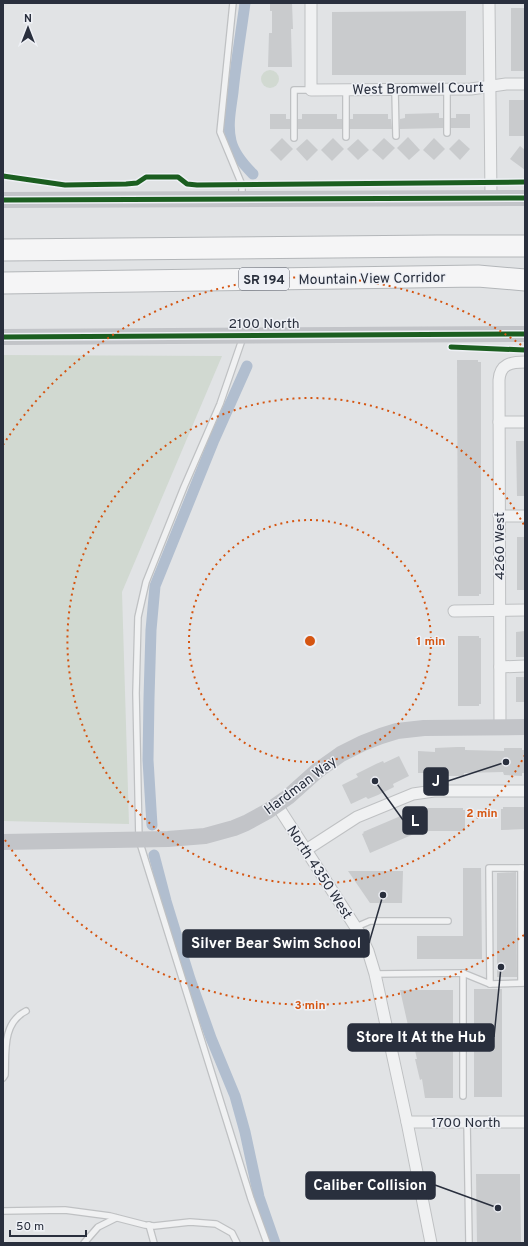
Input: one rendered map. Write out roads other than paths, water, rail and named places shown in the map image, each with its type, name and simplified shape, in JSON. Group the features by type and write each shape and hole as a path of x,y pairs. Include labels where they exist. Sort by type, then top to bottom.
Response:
{"highway":[{"name":"SR 194","path":"3,250 525,246"},
{"name":"Mountain View Corridor","path":"3,283 478,276 525,280"}],"main road":[{"path":"3,200 525,198"},
{"name":"2100 North","path":"3,337 525,334"},
{"name":"Hardman Way","path":"3,842 194,838 246,823 277,805 317,771 341,754 363,743 382,736 397,731 424,728 525,726"}],"street":[{"path":"310,3 311,90"},
{"path":"489,3 491,198"},
{"name":"West Bromwell Court","path":"311,90 447,90 471,89 506,84 525,84"},
{"name":"4260 West","path":"500,727 499,376 504,367 508,364 525,362"},
{"path":"499,422 525,422"},
{"path":"499,516 525,516"},
{"path":"454,611 525,610"},
{"path":"500,667 525,666"},
{"path":"306,850 357,817 413,794 434,791 525,791"},
{"name":"North 4350 West","path":"277,805 356,927 368,951 375,974 407,1122 431,1243"},
{"name":"1700 North","path":"407,1122 525,1122"}],"lane":[{"path":"233,3 220,132 242,185 242,199"},
{"path":"294,138 294,90 311,90"},
{"path":"346,90 346,137"},
{"path":"395,90 396,136"},
{"path":"447,90 447,132"},
{"path":"244,335 220,404 184,487 146,582 138,617 136,693 139,840 251,1199 267,1243"},
{"path":"375,974 463,973 490,984 523,983 523,868 489,868 490,984"},
{"path":"356,927 370,921 448,921"},
{"path":"463,973 463,1096"},
{"path":"3,1078 5,1075 7,1033 10,1026 20,1014 26,1011"},
{"path":"467,1122 470,1243"},
{"path":"3,1211 65,1210 149,1225 190,1222 216,1224 232,1233 237,1243"},
{"path":"84,1243 98,1228 116,1218"},
{"path":"149,1225 154,1243"}],"waterway":[{"path":"245,3 230,110 229,129 234,150 253,174"},
{"path":"152,825 148,760 151,630 155,586 214,440 247,366"},
{"path":"154,855 166,901 190,979 211,1038 235,1096 245,1132 259,1197 275,1243"}],"place":[{"name":"J","path":"506,762"},
{"name":"L","path":"375,781"},
{"name":"Silver Bear Swim School","path":"383,895"},
{"name":"Store It At the Hub","path":"501,967"},
{"name":"Caliber Collision","path":"498,1208"}]}
